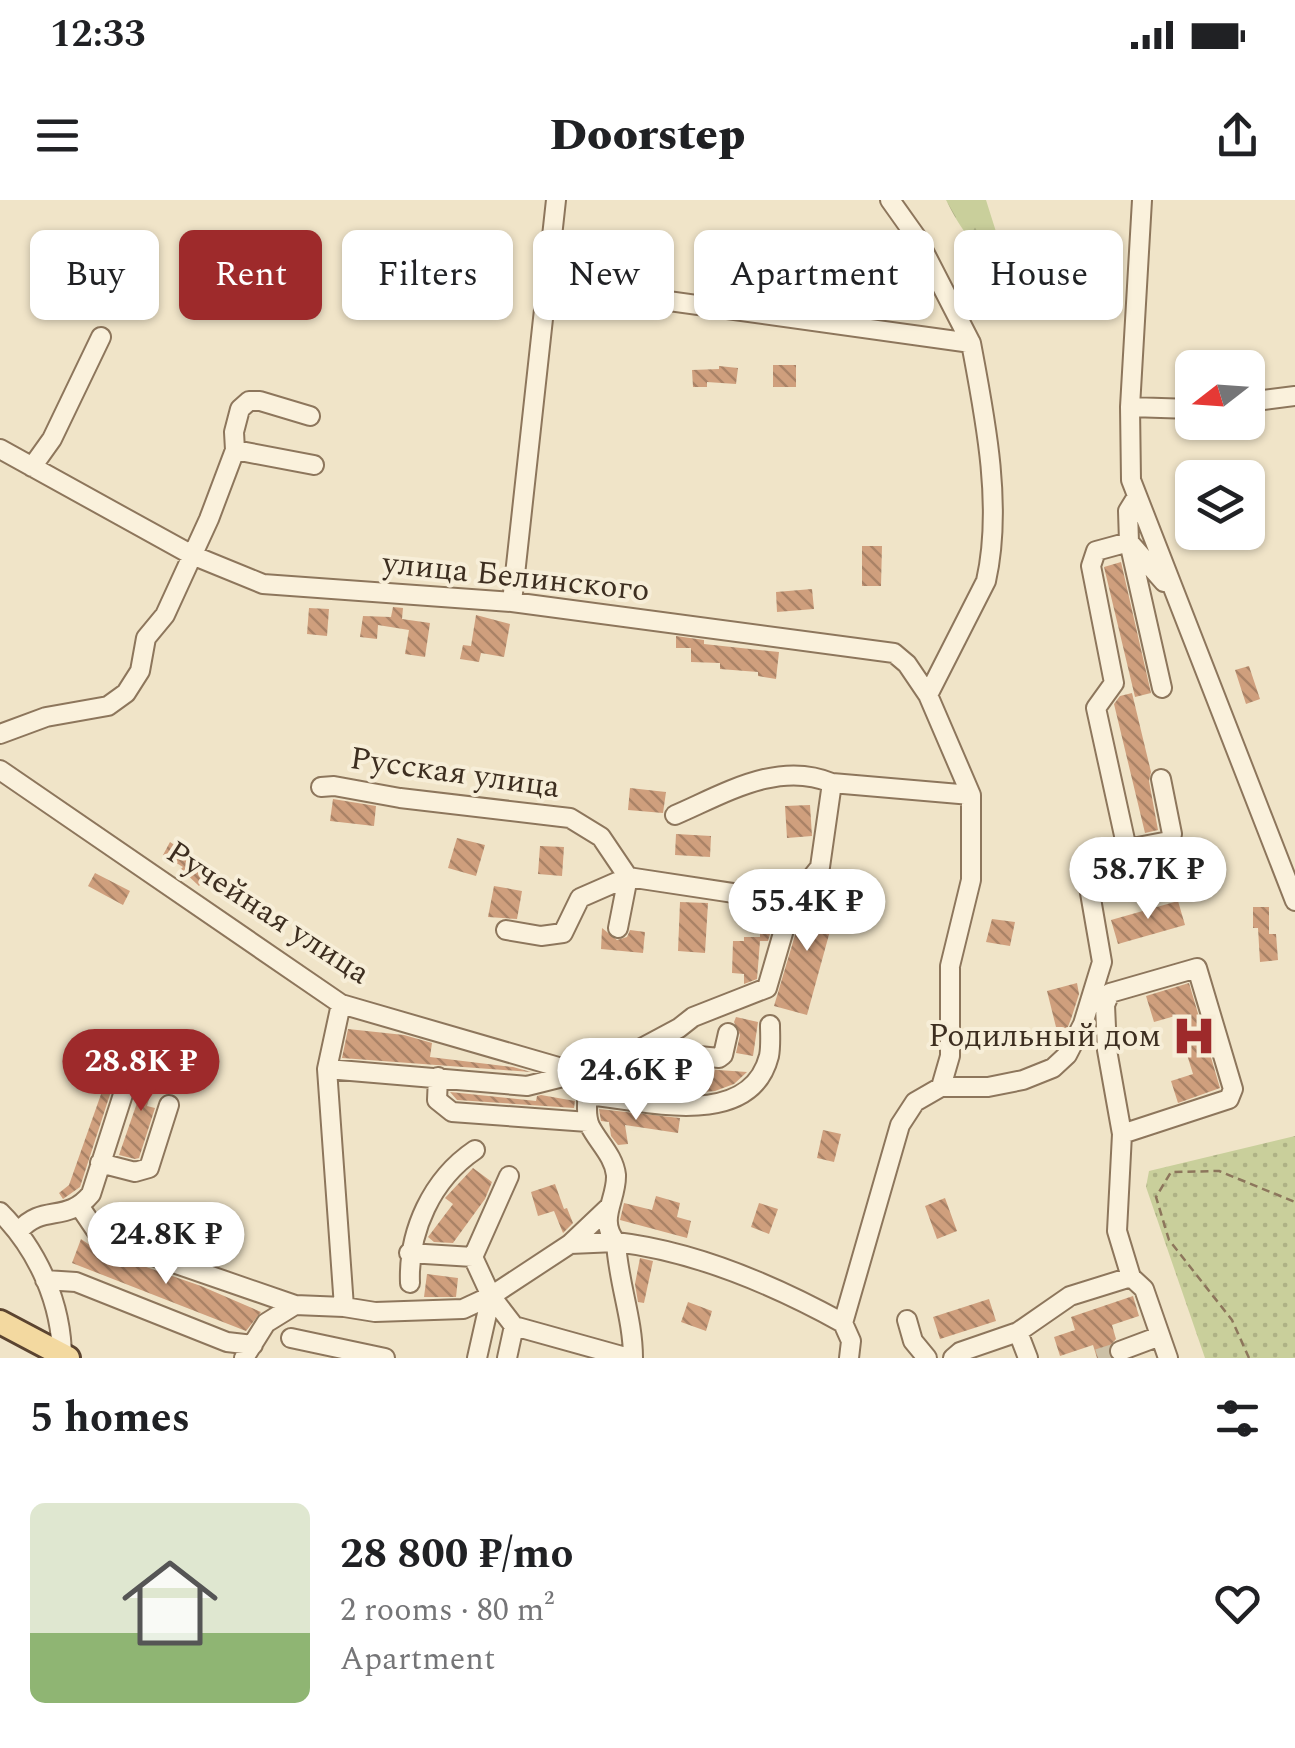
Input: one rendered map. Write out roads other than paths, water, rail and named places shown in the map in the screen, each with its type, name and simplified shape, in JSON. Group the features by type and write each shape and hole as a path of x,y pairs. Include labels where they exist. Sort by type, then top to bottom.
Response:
{"main road":[{"path":"0,1322 64,1357"}],"street":[{"path":"552,230 556,200"},
{"path":"890,200 917,238 970,343 990,443 990,561 986,581 928,696"},
{"path":"1142,200 1130,407 1131,480 1295,901"},
{"path":"674,302 970,343"},
{"path":"512,602 542,320"},
{"path":"32,467 52,439 101,338"},
{"path":"1265,400 1295,396"},
{"path":"0,734 46,717 108,706 126,693 140,671 146,638 165,615 235,450 234,432 240,409 249,401 260,401 310,416"},
{"path":"1130,407 1175,408"},
{"name":"улица Белинского","path":"0,449 192,556 263,584 512,602 894,653 907,664 928,696 971,796"},
{"path":"235,450 314,465"},
{"path":"1136,498 1128,511 1129,542 1162,688"},
{"path":"1129,542 1174,594"},
{"path":"1127,849 1096,708 1114,682 1092,566 1096,551 1129,542"},
{"name":"Ручейная улица","path":"0,770 339,1011 579,1074"},
{"path":"675,815 756,780 795,774 816,776 832,783 971,796 971,880 950,966 950,1056 941,1087"},
{"path":"843,1323 900,1126 915,1102 941,1087 988,1087 1023,1080 1053,1068 1067,1055 1084,1024 1102,962 1085,864 1127,849 1169,841 1172,834 1161,779"},
{"path":"327,1069 511,1087 579,1074 638,1050 693,1017 767,988 792,902 820,868 832,783"},
{"name":"Русская улица","path":"321,787 570,818 601,837 628,877"},
{"path":"506,930 541,936 563,933 580,898 628,877 792,902"},
{"path":"618,928 628,877"},
{"path":"1122,1134 1230,1099 1233,1089 1198,968 1110,994 1105,1005 1107,1050 1122,1134 1116,1231 1131,1277 1144,1289 1168,1358"},
{"path":"344,1307 327,1069 339,1011 404,1027"},
{"path":"590,1095 702,1108 730,1100 750,1089 769,1058 770,1024"},
{"path":"638,1050 718,1058 723,1056 728,1032"},
{"path":"19,1231 36,1216 80,1208 91,1194 136,1054"},
{"path":"473,1258 492,1296 514,1326 631,1358 630,1312 620,1285 616,1242 606,1223 615,1182 614,1166 588,1122 590,1095 579,1074"},
{"path":"438,1077 437,1100 452,1112 588,1122"},
{"path":"100,1163 135,1172 149,1168 169,1105"},
{"path":"410,1283 409,1253 430,1200 452,1166 475,1150"},
{"path":"473,1258 509,1176"},
{"path":"80,1208 101,1238 295,1305 375,1312 463,1308 492,1296 570,1244 609,1206"},
{"path":"0,1212 19,1231 56,1299 64,1357"},
{"path":"570,1244 616,1242 688,1258 779,1290 843,1323 851,1341 849,1358"},
{"path":"409,1253 473,1258"},
{"path":"953,1358 1018,1332 1070,1296 1131,1277"},
{"path":"45,1280 76,1282 248,1351 266,1323 295,1305"},
{"path":"477,1358 492,1296"},
{"path":"906,1320 913,1341 927,1358"},
{"path":"507,1358 514,1326"},
{"path":"1018,1332 1028,1358"},
{"path":"1120,1351 1160,1336"},
{"path":"291,1338 384,1358"}],"tunnel":[{"path":"1098,1358 1120,1351"}],"place":[{"name":"Родильный дом","path":"1194,1036"}]}
